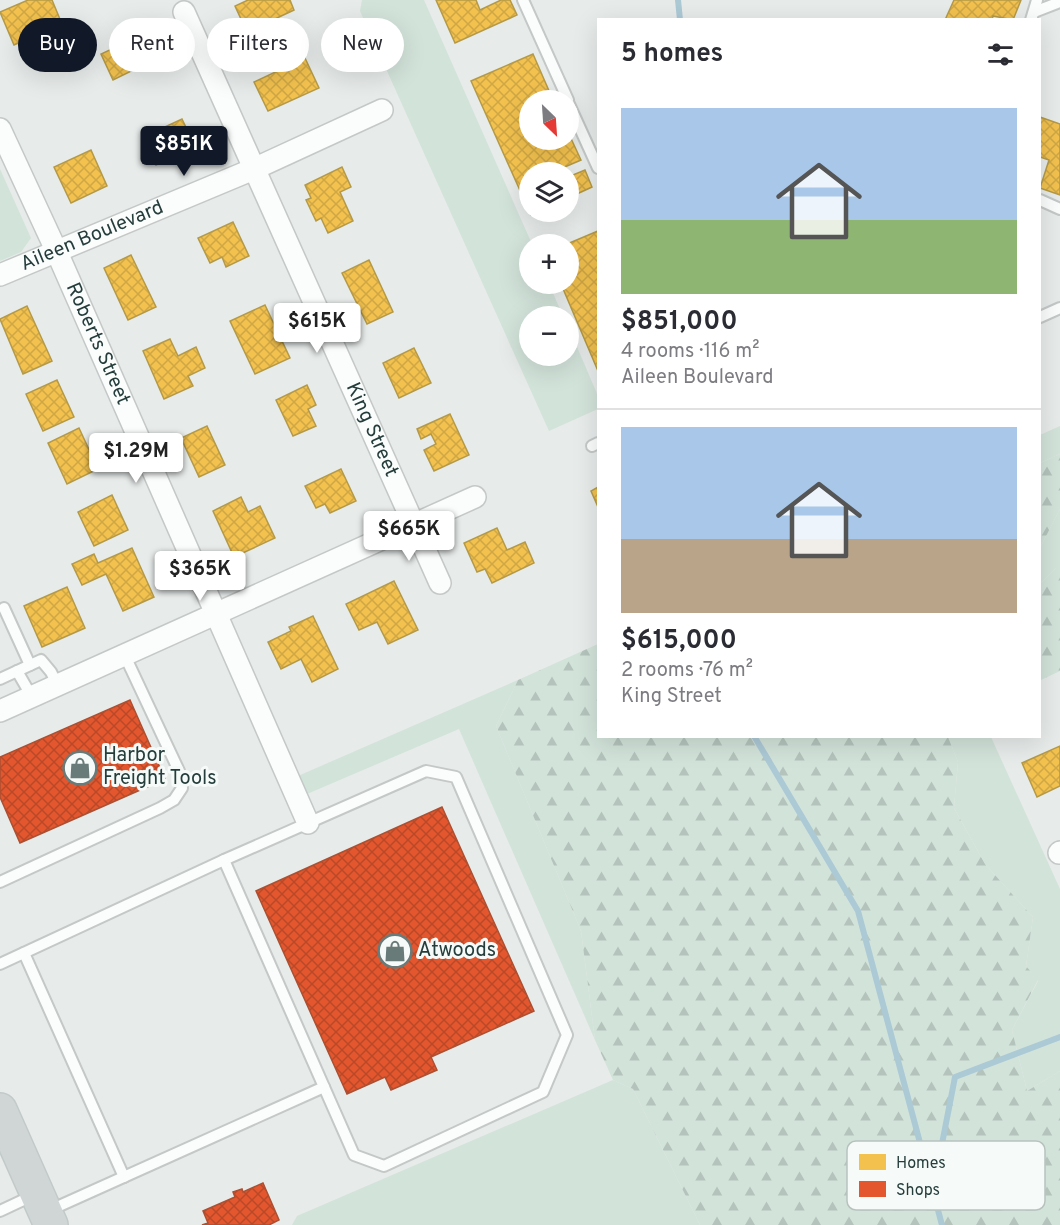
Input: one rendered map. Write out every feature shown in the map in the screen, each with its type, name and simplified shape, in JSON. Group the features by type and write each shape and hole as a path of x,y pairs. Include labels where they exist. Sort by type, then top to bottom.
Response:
{"main road":[{"path":"4,1130 44,1210"}],"street":[{"name":"King Street","path":"184,12 256,168 440,583"},
{"name":"Aileen Boulevard","path":"0,275 256,168 382,110"},
{"name":"Roberts Street","path":"0,129 56,250 215,617 308,823"},
{"path":"0,711 215,617 475,497"}],"lane":[{"path":"523,0 563,90"},
{"path":"1032,16 1038,0"},
{"path":"1032,16 1060,2"},
{"path":"579,126 597,166"},
{"path":"1041,200 1060,209"},
{"path":"1041,317 1060,308"},
{"path":"4,608 30,665"},
{"path":"0,882 160,808 174,800 182,788 179,771 126,656"},
{"path":"0,679 41,660 58,686"},
{"path":"17,671 32,698"},
{"path":"0,964 224,860 426,771 456,777 567,1035 543,1092 384,1166 354,1155 224,860"},
{"path":"24,953 124,1177"},
{"path":"0,1211 44,1210 124,1177 324,1086"}],"green space":[{"path":"362,0 424,0 519,215 519,222 522,222 528,234 519,234 519,294 553,294 559,306 519,306 519,364 387,72 404,72 404,18 363,18 360,11"},
{"path":"0,169 31,238 21,252 0,261"},
{"path":"579,351 597,394 597,409 549,431 520,366 579,366"},
{"path":"1060,426 1060,454 1041,463 1041,435"},
{"path":"1060,454 1060,509 1041,546 1041,463"},
{"path":"1060,509 1060,568 1056,568 1041,583 1041,546"},
{"path":"1056,568 1060,568 1060,671 1041,680 1041,583"},
{"path":"597,644 597,738 948,738 958,762 954,808 985,864 1033,917 1026,966 1038,980 1012,1030 1027,1091 1060,1071 1060,1225 700,1225 633,1089 613,1080 595,1040 581,931 496,726 518,680"},
{"path":"518,680 496,726 581,931 595,1040 459,729 307,794 298,776"},
{"path":"948,738 991,738 1060,889 1060,1071 1027,1091 1012,1030 1038,981 1026,966 1033,917 985,864 954,808 958,762"},
{"path":"613,1080 633,1089 700,1225 292,1225 297,1216"}],"building: Homes":[{"path":"28,0 52,0 60,18 18,18 18,43 14,45 0,12"},
{"path":"248,0 290,0 294,10 277,18 241,18 235,6"},
{"path":"436,0 476,0 480,10 501,0 510,0 517,15 455,43"},
{"path":"954,0 1021,0 1014,18 993,16 992,18 946,18"},
{"path":"109,50 109,71 101,54"},
{"path":"533,54 549,90 519,90 519,150 576,150 581,160 576,162 519,162 519,188 471,81"},
{"path":"309,67 319,88 268,111 254,82 275,72 309,72"},
{"path":"109,72 129,72 113,80"},
{"path":"1041,117 1060,124 1060,195 1041,188 1049,160 1041,157"},
{"path":"182,119 195,146 156,165 143,137"},
{"path":"91,150 107,186 71,203 54,167"},
{"path":"342,167 351,187 340,192 353,221 328,233 321,218 316,221 306,200 311,198 305,185"},
{"path":"585,170 592,187 579,193 579,172"},
{"path":"233,222 249,256 226,267 222,257 210,263 198,238"},
{"path":"597,231 597,369 579,326 579,306 570,306 565,294 579,294 579,239"},
{"path":"131,255 156,307 128,320 104,268"},
{"path":"369,260 393,312 367,324 342,273"},
{"path":"265,305 290,358 255,374 230,321"},
{"path":"27,306 52,361 23,374 0,319"},
{"path":"170,339 178,356 196,347 205,368 188,376 193,386 164,399 143,351"},
{"path":"414,348 431,383 399,398 383,363"},
{"path":"57,380 74,417 43,431 26,394"},
{"path":"307,385 316,405 308,409 316,426 293,436 276,400"},
{"path":"450,414 469,455 434,471 424,450 436,444 431,434 421,439 417,429"},
{"path":"207,426 225,465 199,477 181,438"},
{"path":"79,428 98,469 67,484 48,443"},
{"path":"341,469 356,501 330,513 325,504 316,508 305,486"},
{"path":"597,488 597,505 591,491"},
{"path":"112,495 128,530 94,546 78,512"},
{"path":"241,497 248,512 260,506 275,538 234,557 213,511"},
{"path":"497,528 507,550 525,542 534,563 492,583 485,569 477,572 464,543"},
{"path":"132,548 154,597 123,611 106,574 82,585 72,564 94,554 98,563"},
{"path":"394,581 418,630 388,644 377,622 359,630 346,604"},
{"path":"67,587 85,628 42,647 24,606"},
{"path":"313,616 338,669 312,682 301,659 281,669 268,642 291,631 289,627"},
{"path":"1060,746 1060,786 1037,797 1022,763"}],"building: Shops":[{"name":"Harbor Freight Tools","path":"130,700 165,779 20,843 0,797 0,757"},
{"name":"Atwoods","path":"442,807 534,1011 431,1057 437,1070 391,1090 385,1077 347,1094 256,891"},
{"path":"263,1183 279,1220 269,1225 202,1225 208,1223 203,1211 235,1197 233,1192 242,1189 243,1192"}],"waterway":[{"path":"678,0 680,18"},
{"path":"755,738 858,911 920,1141"},
{"path":"943,1141 955,1077 1060,1037"},
{"path":"938,1210 942,1225"}],"place":[{"name":"Harbor Freight Tools","path":"80,768"},
{"name":"Atwoods","path":"395,951"}]}
